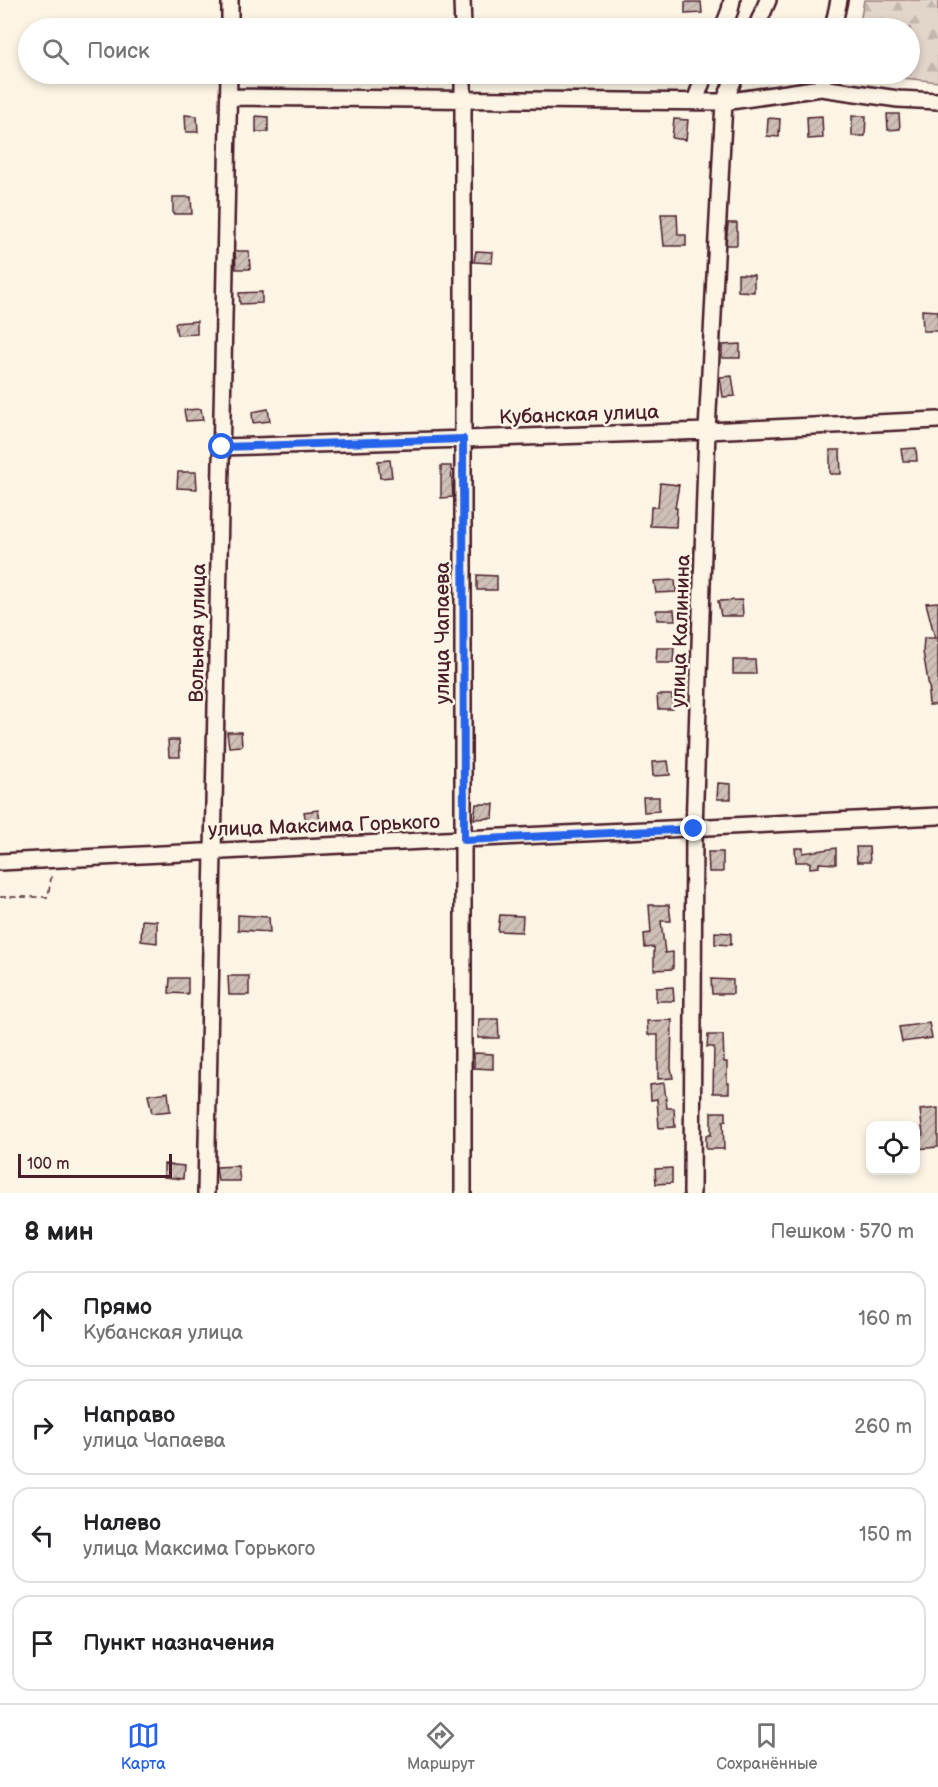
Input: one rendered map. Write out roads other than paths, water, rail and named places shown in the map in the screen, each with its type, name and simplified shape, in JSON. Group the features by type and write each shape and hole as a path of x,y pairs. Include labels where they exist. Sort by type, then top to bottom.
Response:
{"street":[{"path":"230,0 230,18"},
{"path":"462,0 463,18"},
{"path":"727,18 732,0"},
{"path":"760,18 768,0"},
{"path":"836,18 840,0"},
{"name":"Вольная улица","path":"206,1193 229,84"},
{"name":"улица Чапаева","path":"463,84 463,1193"},
{"path":"695,101 701,84"},
{"name":"улица Калинина","path":"692,1193 694,829 707,431 724,102 732,84"},
{"path":"229,97 724,102 808,84"},
{"path":"835,84 898,99 938,101"},
{"name":"Кубанская улица","path":"222,447 707,431 938,420"},
{"name":"улица Максима Горького","path":"0,862 938,816"}]}
